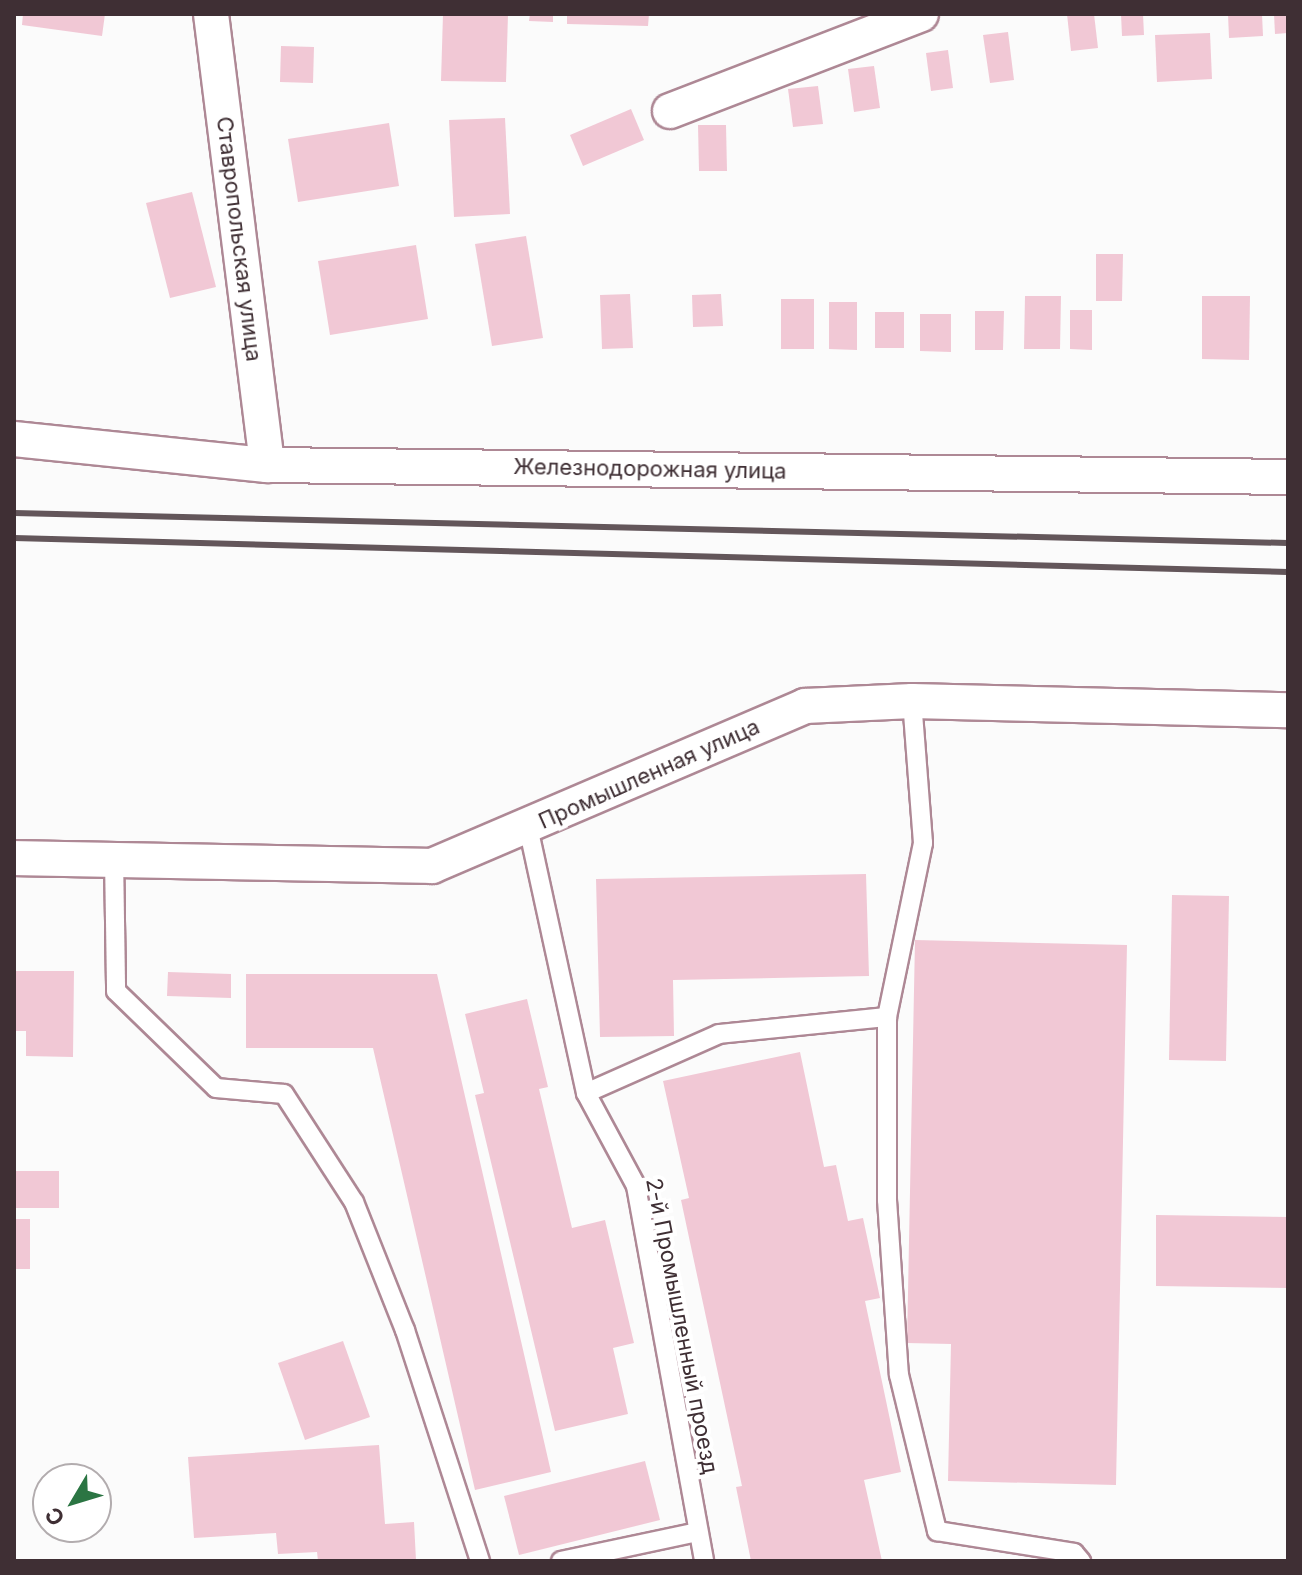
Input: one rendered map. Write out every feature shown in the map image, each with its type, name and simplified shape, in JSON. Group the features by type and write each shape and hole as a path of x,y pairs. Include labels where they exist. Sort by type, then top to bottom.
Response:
{"street":[{"name":"Ставропольская улица","path":"211,14 267,465"},
{"path":"670,111 921,14"},
{"name":"Железнодорожная улица","path":"14,439 267,465 1288,477"},
{"name":"Промышленная улица","path":"14,858 114,857 432,866 805,706 912,701 1288,710"}],"lane":[{"path":"912,701 923,843 887,1017 887,1200 899,1375 937,1531 1074,1553 1081,1561"},
{"name":"2-й Промышленный проезд","path":"528,827 586,1093 636,1186 704,1561"},
{"path":"114,857 116,991 216,1088 284,1094 354,1202 405,1330 480,1561"},
{"path":"586,1093 719,1034 887,1017"},
{"path":"561,1561 697,1532"}],"building":[{"path":"23,14 105,14 102,36 22,25"},
{"path":"443,14 508,14 506,82 441,81"},
{"path":"530,14 553,14 553,22 529,21"},
{"path":"567,14 649,14 648,26 567,24"},
{"path":"1067,14 1094,14 1098,48 1071,51"},
{"path":"1121,14 1143,14 1144,35 1122,36"},
{"path":"1228,14 1262,14 1263,36 1229,38"},
{"path":"1274,14 1288,14 1288,33 1275,34"},
{"path":"1008,32 1014,80 990,83 983,35"},
{"path":"1210,33 1212,79 1157,82 1155,35"},
{"path":"281,46 314,47 313,83 280,82"},
{"path":"948,50 953,88 931,91 926,53"},
{"path":"874,66 880,108 854,112 848,69"},
{"path":"818,86 823,124 793,127 788,89"},
{"path":"631,109 644,140 583,166 570,135"},
{"path":"505,118 510,214 454,217 449,120"},
{"path":"389,123 399,186 298,202 288,139"},
{"path":"698,125 726,125 727,171 699,171"},
{"path":"192,192 216,287 170,298 146,203"},
{"path":"526,236 543,338 492,346 475,244"},
{"path":"416,245 428,319 330,335 318,261"},
{"path":"1096,254 1123,254 1122,301 1096,301"},
{"path":"630,294 633,348 602,349 600,295"},
{"path":"721,294 723,326 693,327 692,295"},
{"path":"1025,296 1061,296 1060,349 1024,349"},
{"path":"1202,296 1250,296 1249,360 1202,359"},
{"path":"781,299 814,299 814,349 781,349"},
{"path":"829,302 857,302 857,350 829,349"},
{"path":"1070,310 1092,310 1092,350 1070,349"},
{"path":"975,311 1004,311 1003,350 975,350"},
{"path":"875,312 904,312 904,348 875,348"},
{"path":"920,314 951,314 951,352 920,351"},
{"path":"866,874 869,976 673,980 674,1036 600,1037 596,879"},
{"path":"1172,895 1229,896 1226,1061 1169,1060"},
{"path":"915,940 1127,945 1116,1485 948,1481 951,1344 907,1343"},
{"path":"14,971 74,971 73,1057 26,1056 26,1031 14,1031"},
{"path":"168,972 231,974 231,998 167,996"},
{"path":"246,974 437,974 551,1472 475,1490 373,1048 246,1048"},
{"path":"527,999 548,1087 539,1089 572,1228 605,1220 634,1343 613,1348 628,1414 555,1431 475,1095 484,1093 465,1014"},
{"path":"800,1052 824,1167 836,1165 848,1221 863,1218 880,1298 865,1301 901,1472 864,1480 882,1561 751,1561 736,1487 742,1486 681,1200 689,1198 663,1081"},
{"path":"14,1171 59,1171 59,1208 14,1208"},
{"path":"1156,1215 1288,1217 1288,1288 1156,1286"},
{"path":"14,1219 30,1219 30,1269 14,1269"},
{"path":"343,1341 370,1417 305,1440 278,1363"},
{"path":"379,1445 385,1524 414,1522 416,1560 318,1561 317,1552 278,1554 276,1533 194,1538 188,1457"},
{"path":"645,1461 660,1520 519,1555 504,1496"}],"railway":[{"path":"14,513 1288,543"},
{"path":"14,538 1288,572"}]}
